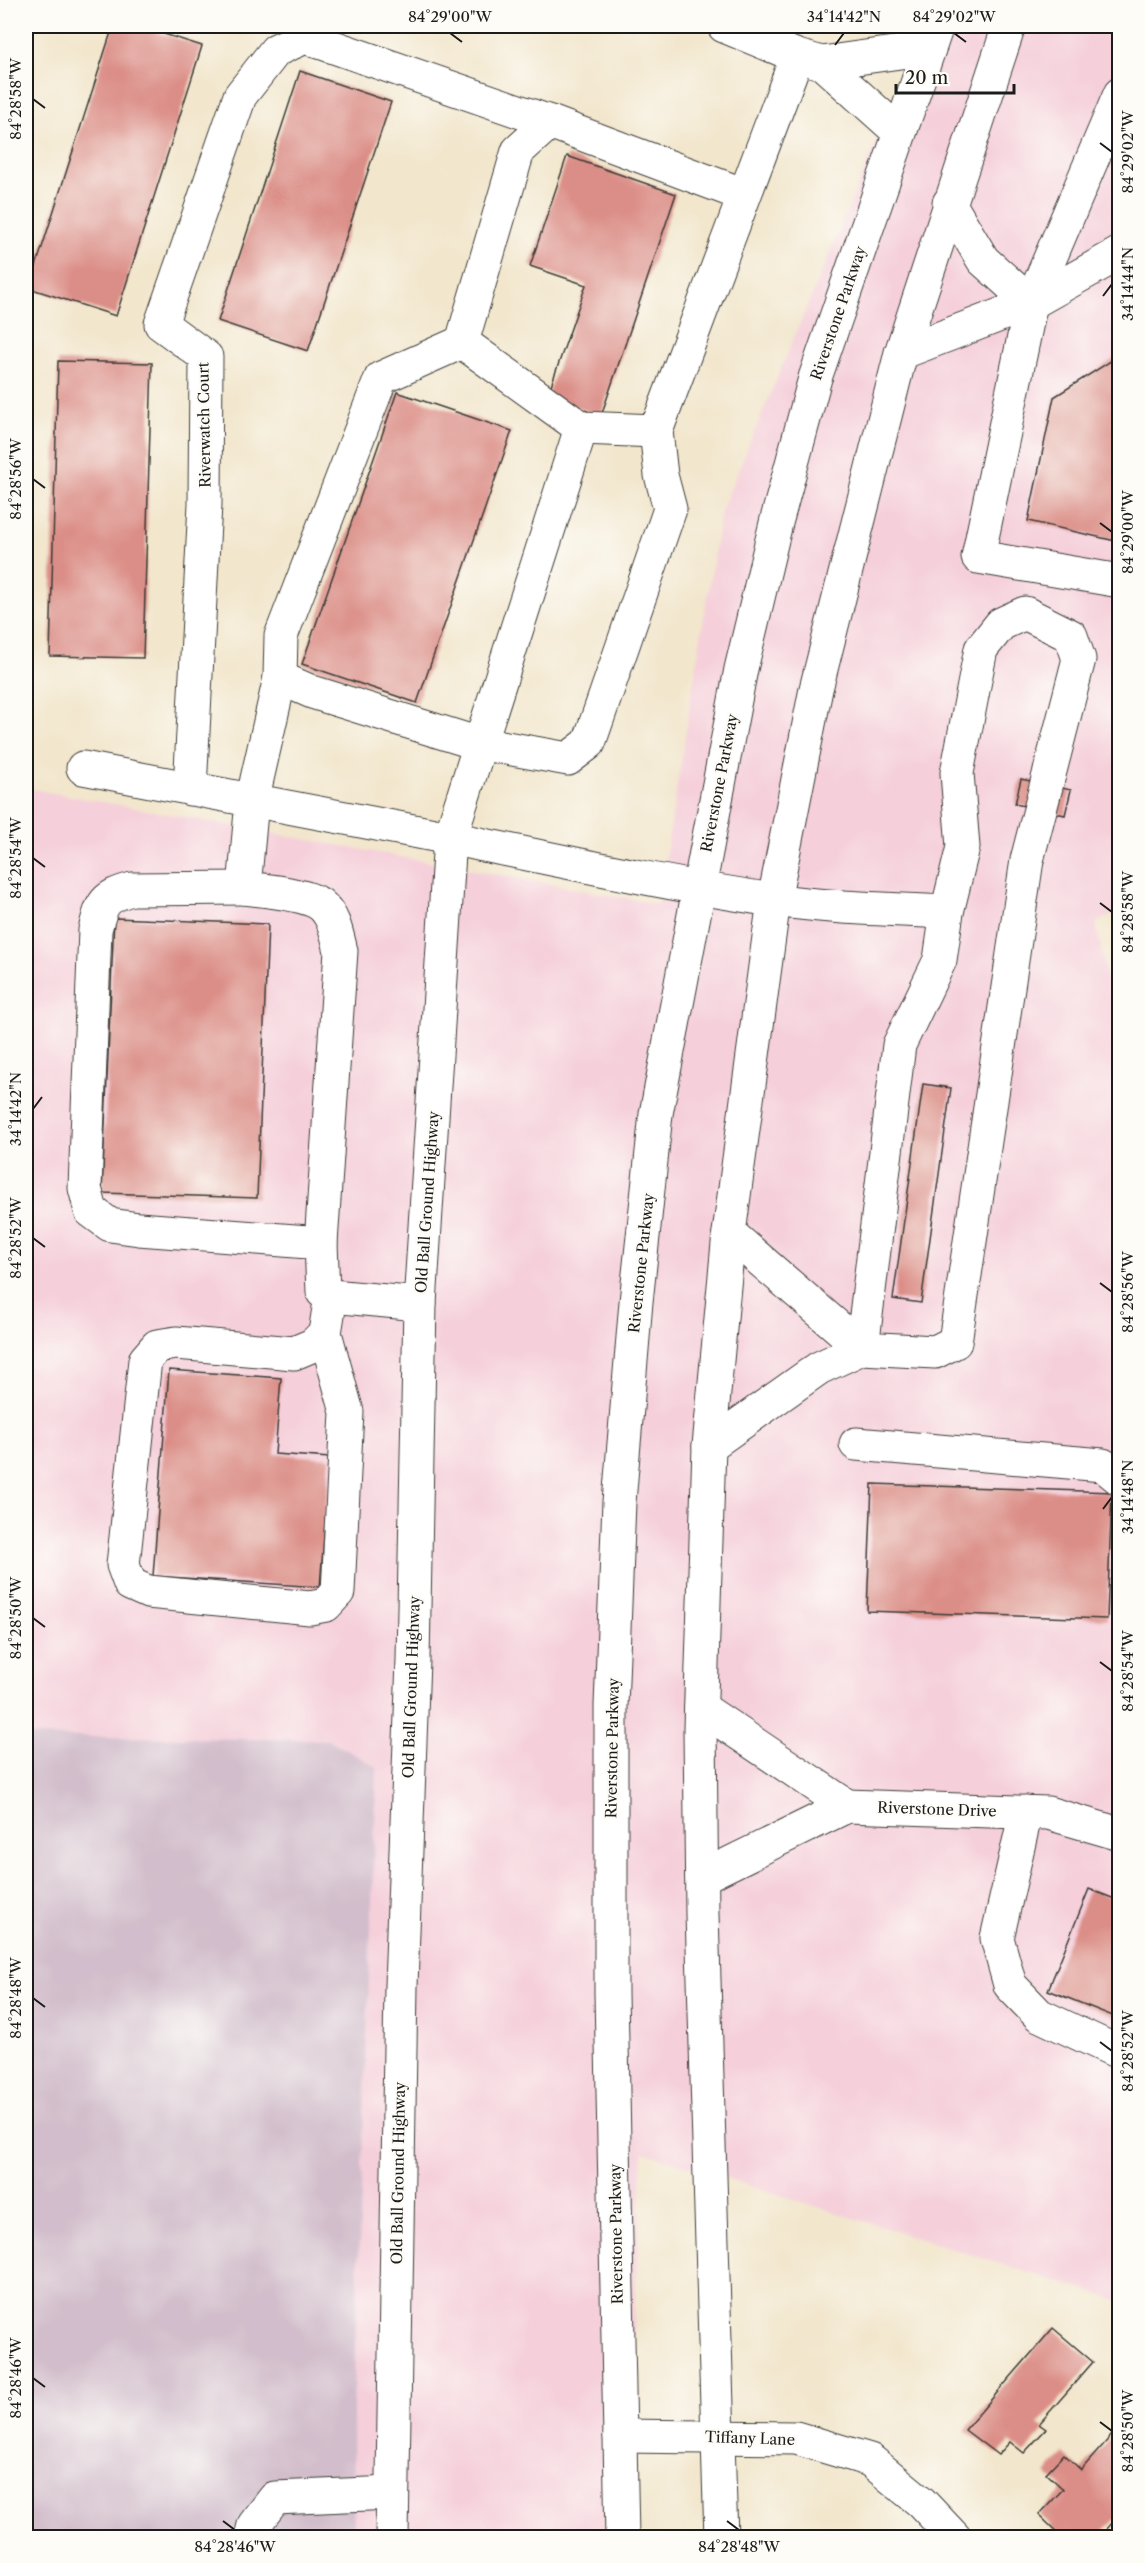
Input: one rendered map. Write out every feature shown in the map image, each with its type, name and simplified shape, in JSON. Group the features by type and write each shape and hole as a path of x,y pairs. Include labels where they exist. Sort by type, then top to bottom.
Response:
{"main road":[{"path":"724,26 809,59 899,132"},
{"path":"721,2538 702,1877 701,1708 709,1446 729,1233 774,900 816,689 901,353 1009,26"},
{"name":"Riverwatch Court","path":"190,789 205,504 206,357 161,324 240,96 276,50 305,37 550,122"},
{"path":"809,59 933,37"},
{"name":"Riverstone Parkway","path":"622,2538 610,1896 611,1706 619,1502 636,1302 656,1114 741,669 776,523 815,378 933,37"},
{"path":"280,678 312,692 481,743 568,759 589,743 670,509 661,474 656,431 744,195 809,59"},
{"path":"1119,94 1031,303 978,557 1119,581"},
{"path":"244,888 252,801 280,678 281,636 381,378 462,342 518,151 550,122 744,195"},
{"path":"949,203 983,260 1031,303"},
{"path":"901,353 1031,303 1119,253"},
{"path":"462,342 581,428 656,431"},
{"name":"Old Ball Ground Highway","path":"392,2538 401,1986 413,1660 420,1304 450,838 581,428"},
{"path":"709,1446 819,1368 861,1348 935,1352 955,1342 1027,860 1079,659 1071,636 1025,613 1001,624 981,649 957,773 963,847 947,912 940,960 899,1045 861,1348"},
{"path":"83,768 630,875 774,900 843,907 947,912"},
{"path":"321,1243 110,1225 91,1211 86,1188 95,930 101,906 116,894 132,889 244,888 292,894 320,904 335,925 341,951 321,1243 323,1292 331,1296 420,1304"},
{"path":"729,1233 861,1348"},
{"path":"325,1333 313,1345 294,1353 176,1343 157,1346 145,1360 123,1565 130,1584 148,1592 310,1608 326,1605 338,1592 347,1412 325,1333 331,1296"},
{"path":"856,1444 1103,1465 1119,1479"},
{"path":"701,1708 847,1806"},
{"name":"Riverstone Drive","path":"702,1877 847,1806 1048,1813 1119,1834"},
{"path":"1026,1812 997,1938 1010,1985 1039,2015 1119,2053"},
{"name":"Tiffany Lane","path":"620,2436 796,2438 870,2460 921,2502 955,2538"},
{"path":"251,2538 254,2525 275,2498 392,2493"}],"shaded area":[{"path":"925,26 1119,26 1120,910 1096,923 1120,1042 1119,2301 643,2152 622,2537 26,2537 26,788 658,904 721,511"},
{"path":"26,1736 329,1740 377,1767 353,2404 354,2537 26,2538"}],"building":[{"path":"113,26 139,26 202,46 116,316 29,288"},
{"path":"300,71 391,102 308,351 218,321"},
{"path":"567,156 676,194 601,416 547,397 586,285 530,266"},
{"path":"1120,355 1120,542 1028,521 1054,397"},
{"path":"58,361 152,363 143,658 50,656"},
{"path":"397,392 512,431 417,703 302,664"},
{"path":"1021,779 1071,790 1065,815 1015,804"},
{"path":"114,918 268,924 257,1198 102,1193"},
{"path":"923,1084 951,1088 921,1303 893,1299"},
{"path":"169,1370 281,1378 275,1454 330,1458 320,1587 153,1576"},
{"path":"872,1484 1112,1492 1107,1619 867,1611"},
{"path":"1089,1889 1120,1901 1120,2019 1048,1990"},
{"path":"1053,2328 1093,2362 1039,2424 1046,2429 1024,2453 1010,2442 998,2455 965,2430"},
{"path":"1112,2435 1120,2442 1120,2514 1099,2538 1063,2538 1039,2515 1063,2489 1046,2473 1064,2454 1081,2470"}]}
